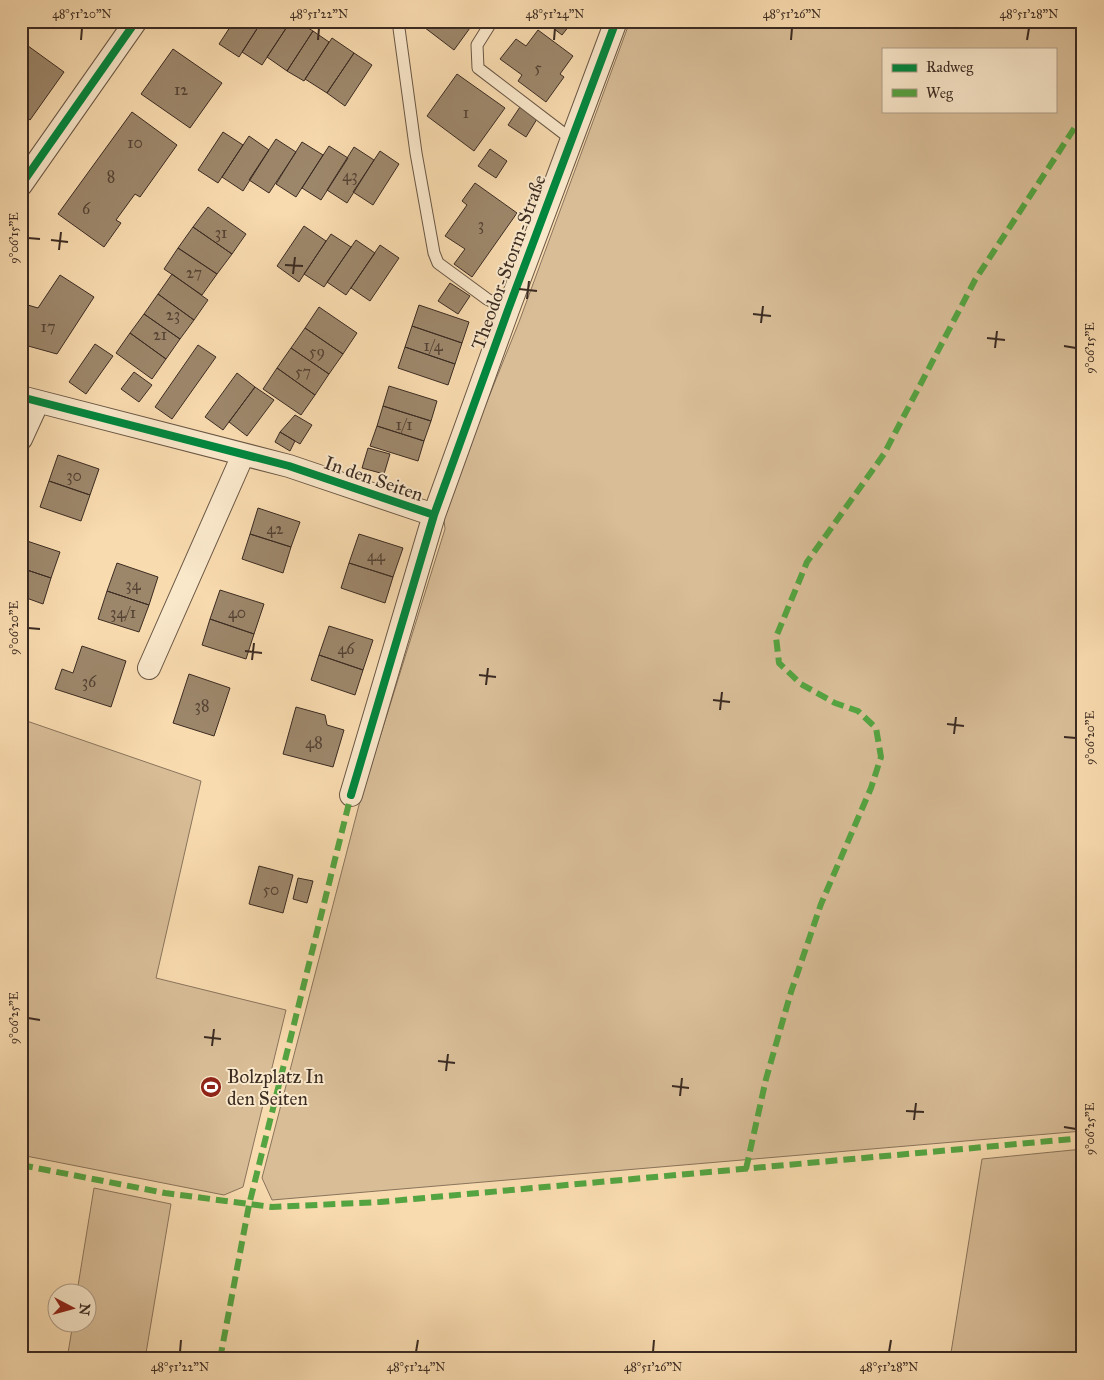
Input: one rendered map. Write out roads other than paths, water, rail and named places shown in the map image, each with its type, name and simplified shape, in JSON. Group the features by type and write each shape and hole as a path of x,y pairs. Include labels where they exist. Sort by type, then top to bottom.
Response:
{"street":[{"path":"21,185 136,21"},
{"name":"Theodor-Storm-Straße","path":"434,515 616,21"},
{"name":"In den Seiten","path":"21,439 30,400 289,466 434,515 351,795"},
{"path":"149,668 243,455"}],"lane":[{"path":"398,21 416,152 436,258 438,263 474,289 508,310"},
{"path":"492,21 477,44 478,68 571,139"}],"place":[{"name":"Bolzplatz In den Seiten","path":"211,1087"}]}
